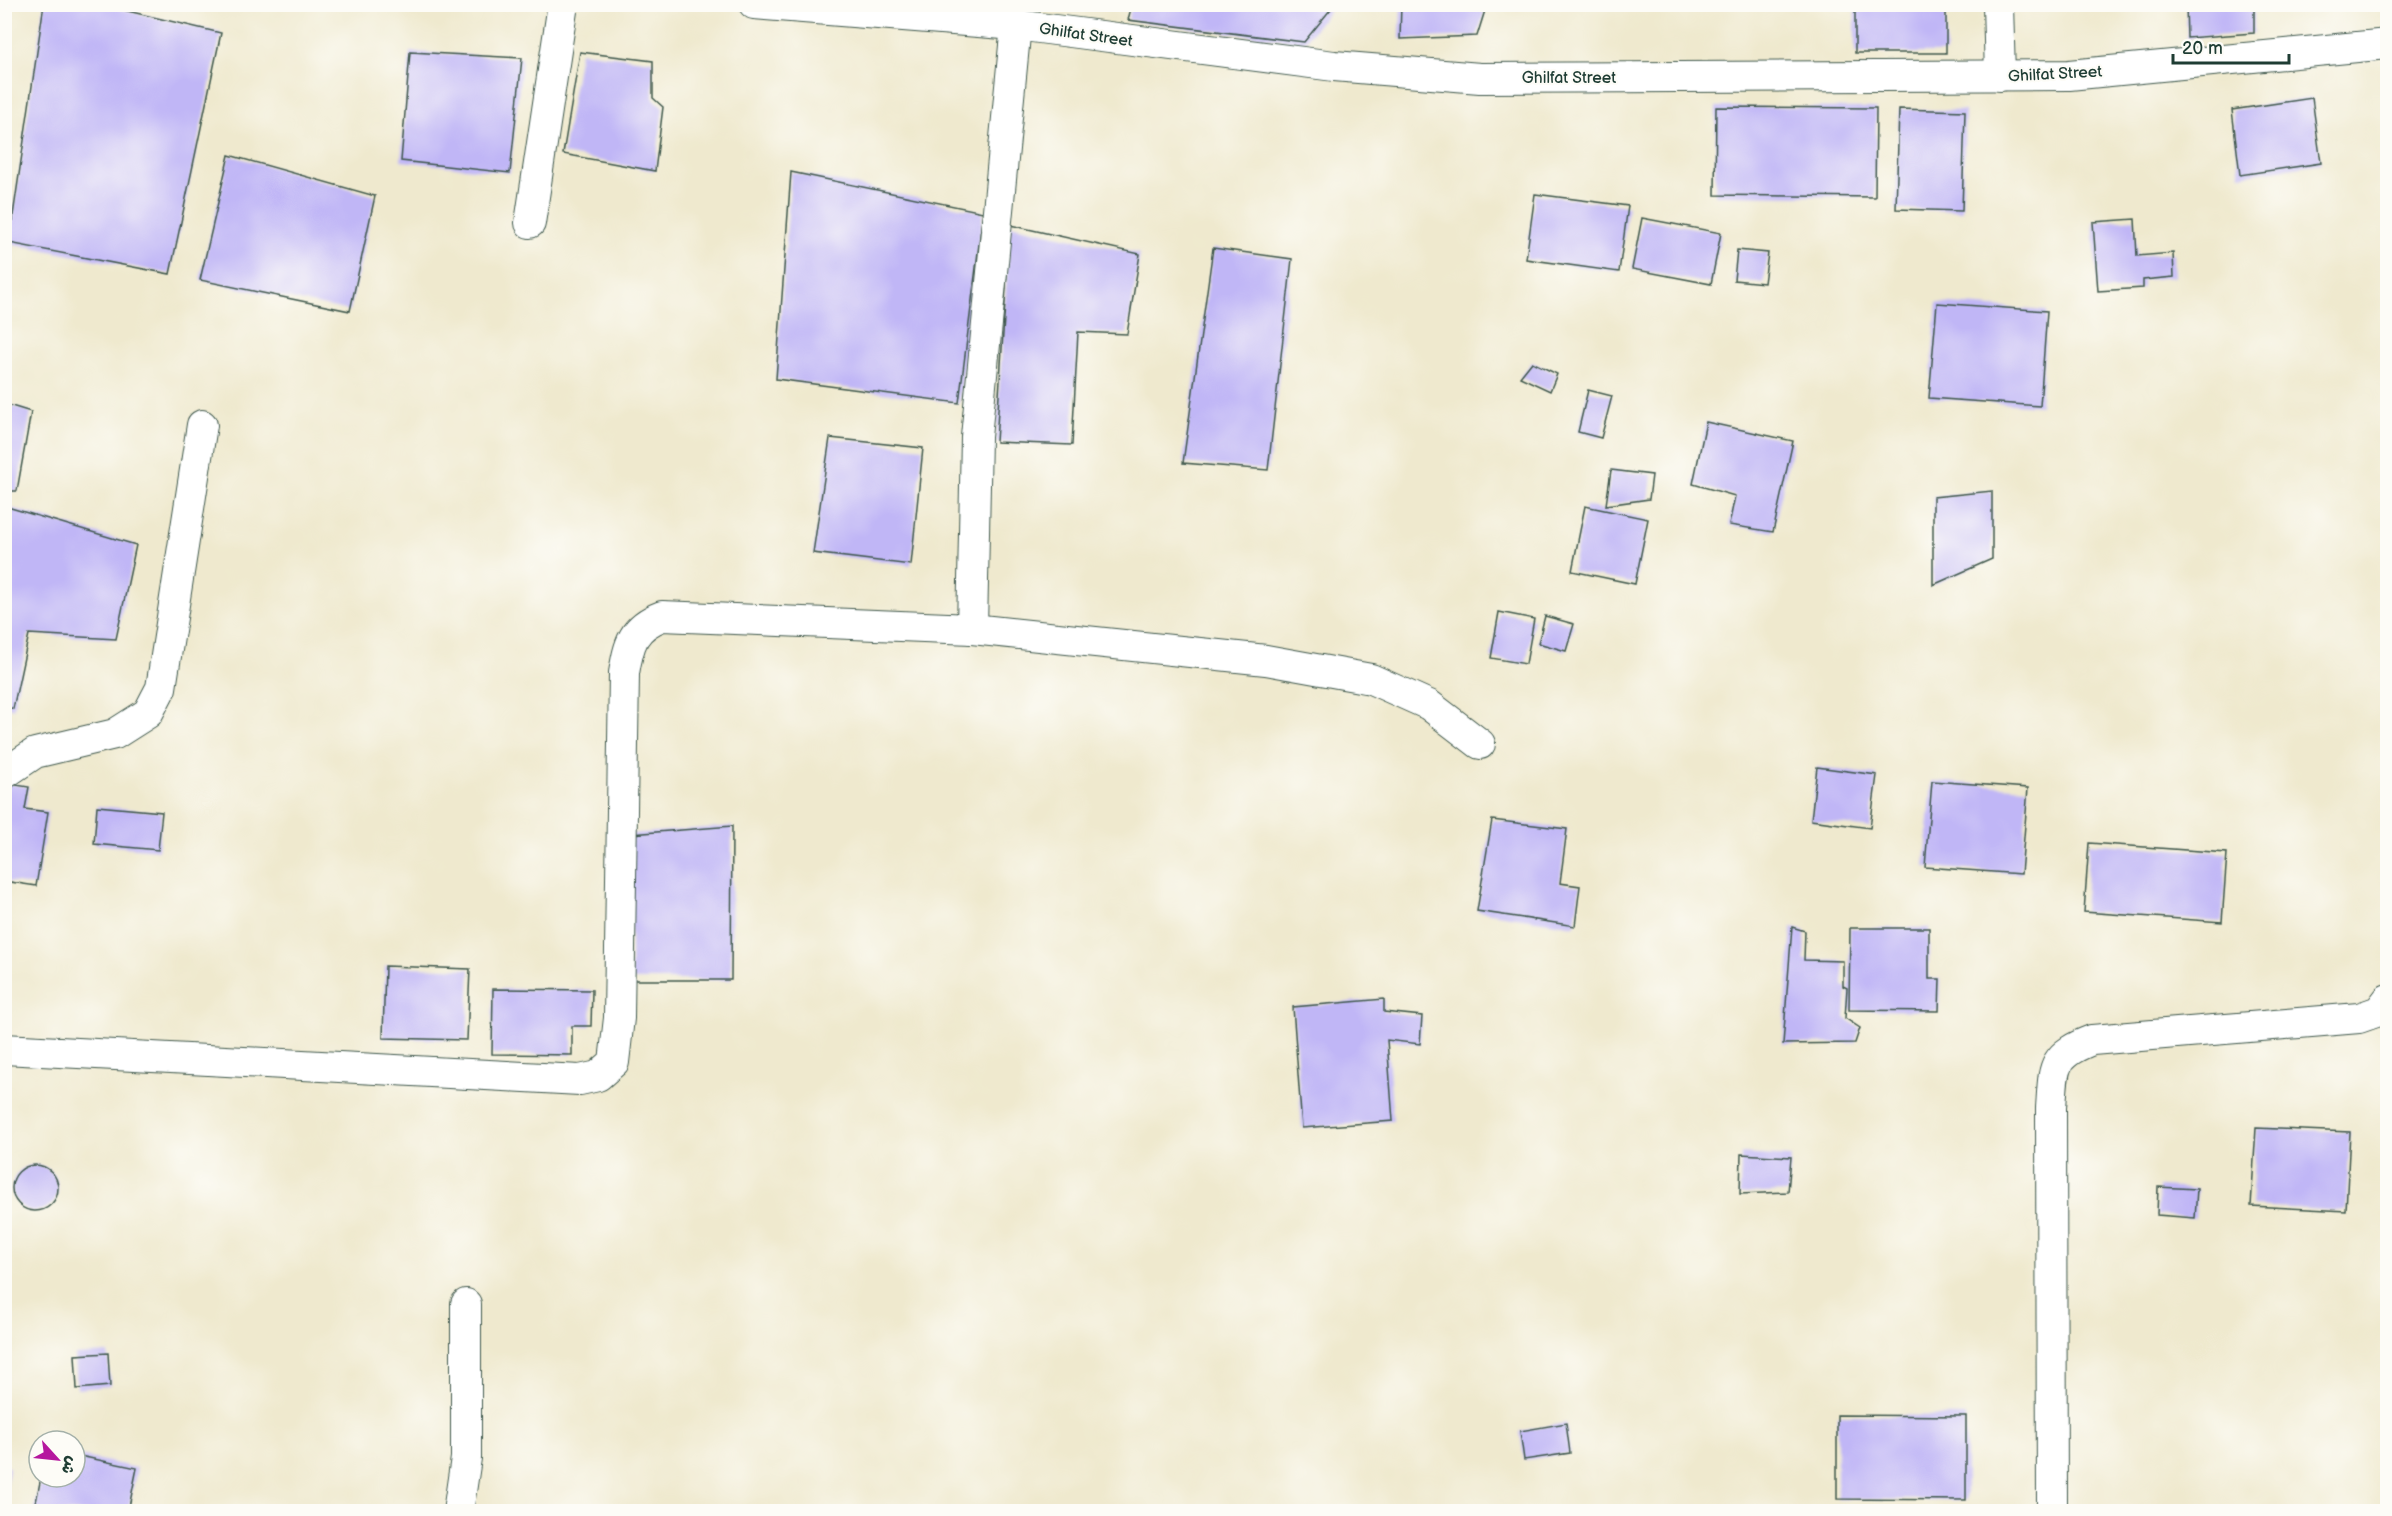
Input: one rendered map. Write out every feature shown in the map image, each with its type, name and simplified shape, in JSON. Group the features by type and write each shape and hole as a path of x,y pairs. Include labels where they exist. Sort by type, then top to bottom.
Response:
{"street":[{"path":"530,223 563,4"},
{"name":"Ghilfat Street","path":"754,4 1016,25 1334,66 1480,78 2069,75 2388,44"},
{"path":"1998,4 2000,76"},
{"path":"972,629 976,437 1016,25"},
{"path":"4,774 35,753 115,734 148,713 161,688 202,425"},
{"path":"4,1049 580,1080 598,1076 614,1062 619,1018 624,673 634,636 645,622 662,616 972,629 1266,660 1371,679 1429,705 1480,744"},
{"path":"2052,1512 2054,1067 2072,1048 2092,1040 2360,1018 2379,1011 2388,999"},
{"path":"458,1512 466,1458 466,1304"}],"building":[{"path":"44,4 98,4 221,33 170,274 9,243"},
{"path":"1132,4 1335,4 1304,42 1128,20"},
{"path":"1401,4 1487,4 1477,36 1400,39"},
{"path":"1855,4 1946,4 1946,53 1855,53"},
{"path":"2186,4 2254,4 2254,33 2187,38"},
{"path":"410,52 522,58 510,173 401,161"},
{"path":"580,52 653,61 653,98 663,107 655,171 563,154"},
{"path":"2312,98 2321,163 2240,175 2232,110"},
{"path":"1716,107 1876,108 1875,197 1715,195"},
{"path":"1899,109 1965,111 1962,211 1896,209"},
{"path":"229,155 375,196 350,311 200,280"},
{"path":"791,172 983,212 959,403 776,379"},
{"path":"1535,194 1628,206 1619,272 1526,259"},
{"path":"1642,218 1721,233 1711,284 1632,269"},
{"path":"2135,219 2137,256 2173,253 2174,277 2143,280 2143,288 2098,291 2093,222"},
{"path":"1010,225 1140,254 1127,334 1078,332 1072,445 996,442"},
{"path":"1213,248 1292,259 1268,470 1183,463"},
{"path":"1737,250 1768,253 1764,283 1734,280"},
{"path":"1937,303 2047,311 2040,406 1929,398"},
{"path":"1532,362 1557,374 1550,391 1520,377"},
{"path":"1588,390 1612,396 1601,438 1578,432"},
{"path":"5,404 31,412 17,491 5,491"},
{"path":"1706,422 1793,441 1773,532 1729,525 1735,496 1693,484"},
{"path":"830,438 923,448 911,565 813,553"},
{"path":"1611,470 1652,475 1649,499 1606,505"},
{"path":"1992,491 1992,559 1933,585 1933,497"},
{"path":"4,506 136,545 116,639 29,634 13,709 4,705"},
{"path":"1585,506 1648,519 1635,584 1572,571"},
{"path":"1499,612 1534,619 1526,664 1491,658"},
{"path":"1545,616 1574,624 1566,651 1538,643"},
{"path":"1817,767 1877,775 1870,828 1811,820"},
{"path":"1932,781 2028,788 2021,874 1925,867"},
{"path":"4,783 29,787 25,809 48,812 36,886 4,881"},
{"path":"97,806 162,812 158,850 94,844"},
{"path":"1492,820 1567,829 1560,883 1580,886 1575,926 1477,911"},
{"path":"732,826 731,980 631,980 631,834"},
{"path":"2089,843 2227,853 2222,922 2084,912"},
{"path":"1792,927 1805,931 1804,960 1843,961 1843,986 1847,988 1845,1018 1860,1028 1855,1043 1783,1044"},
{"path":"1850,928 1929,928 1929,979 1940,979 1939,1011 1849,1010"},
{"path":"385,966 470,969 467,1040 383,1038"},
{"path":"493,989 592,990 591,1026 572,1026 572,1055 492,1054"},
{"path":"1384,999 1384,1012 1422,1016 1420,1044 1387,1040 1393,1121 1302,1128 1293,1007"},
{"path":"2256,1128 2350,1132 2346,1211 2251,1206"},
{"path":"1741,1154 1791,1157 1788,1192 1740,1194"},
{"path":"35,1165 51,1172 58,1188 51,1204 35,1211 19,1204 12,1188 19,1172"},
{"path":"2158,1187 2197,1189 2195,1218 2157,1215"},
{"path":"4,1247 8,1247 6,1275 4,1275"},
{"path":"108,1353 110,1386 77,1389 75,1355"},
{"path":"1837,1415 1966,1416 1966,1500 1837,1499"},
{"path":"1566,1423 1570,1453 1524,1460 1520,1431"},
{"path":"87,1458 137,1468 128,1512 34,1512 39,1489 87,1489"},
{"path":"4,1465 9,1467 6,1494 4,1494"}]}
